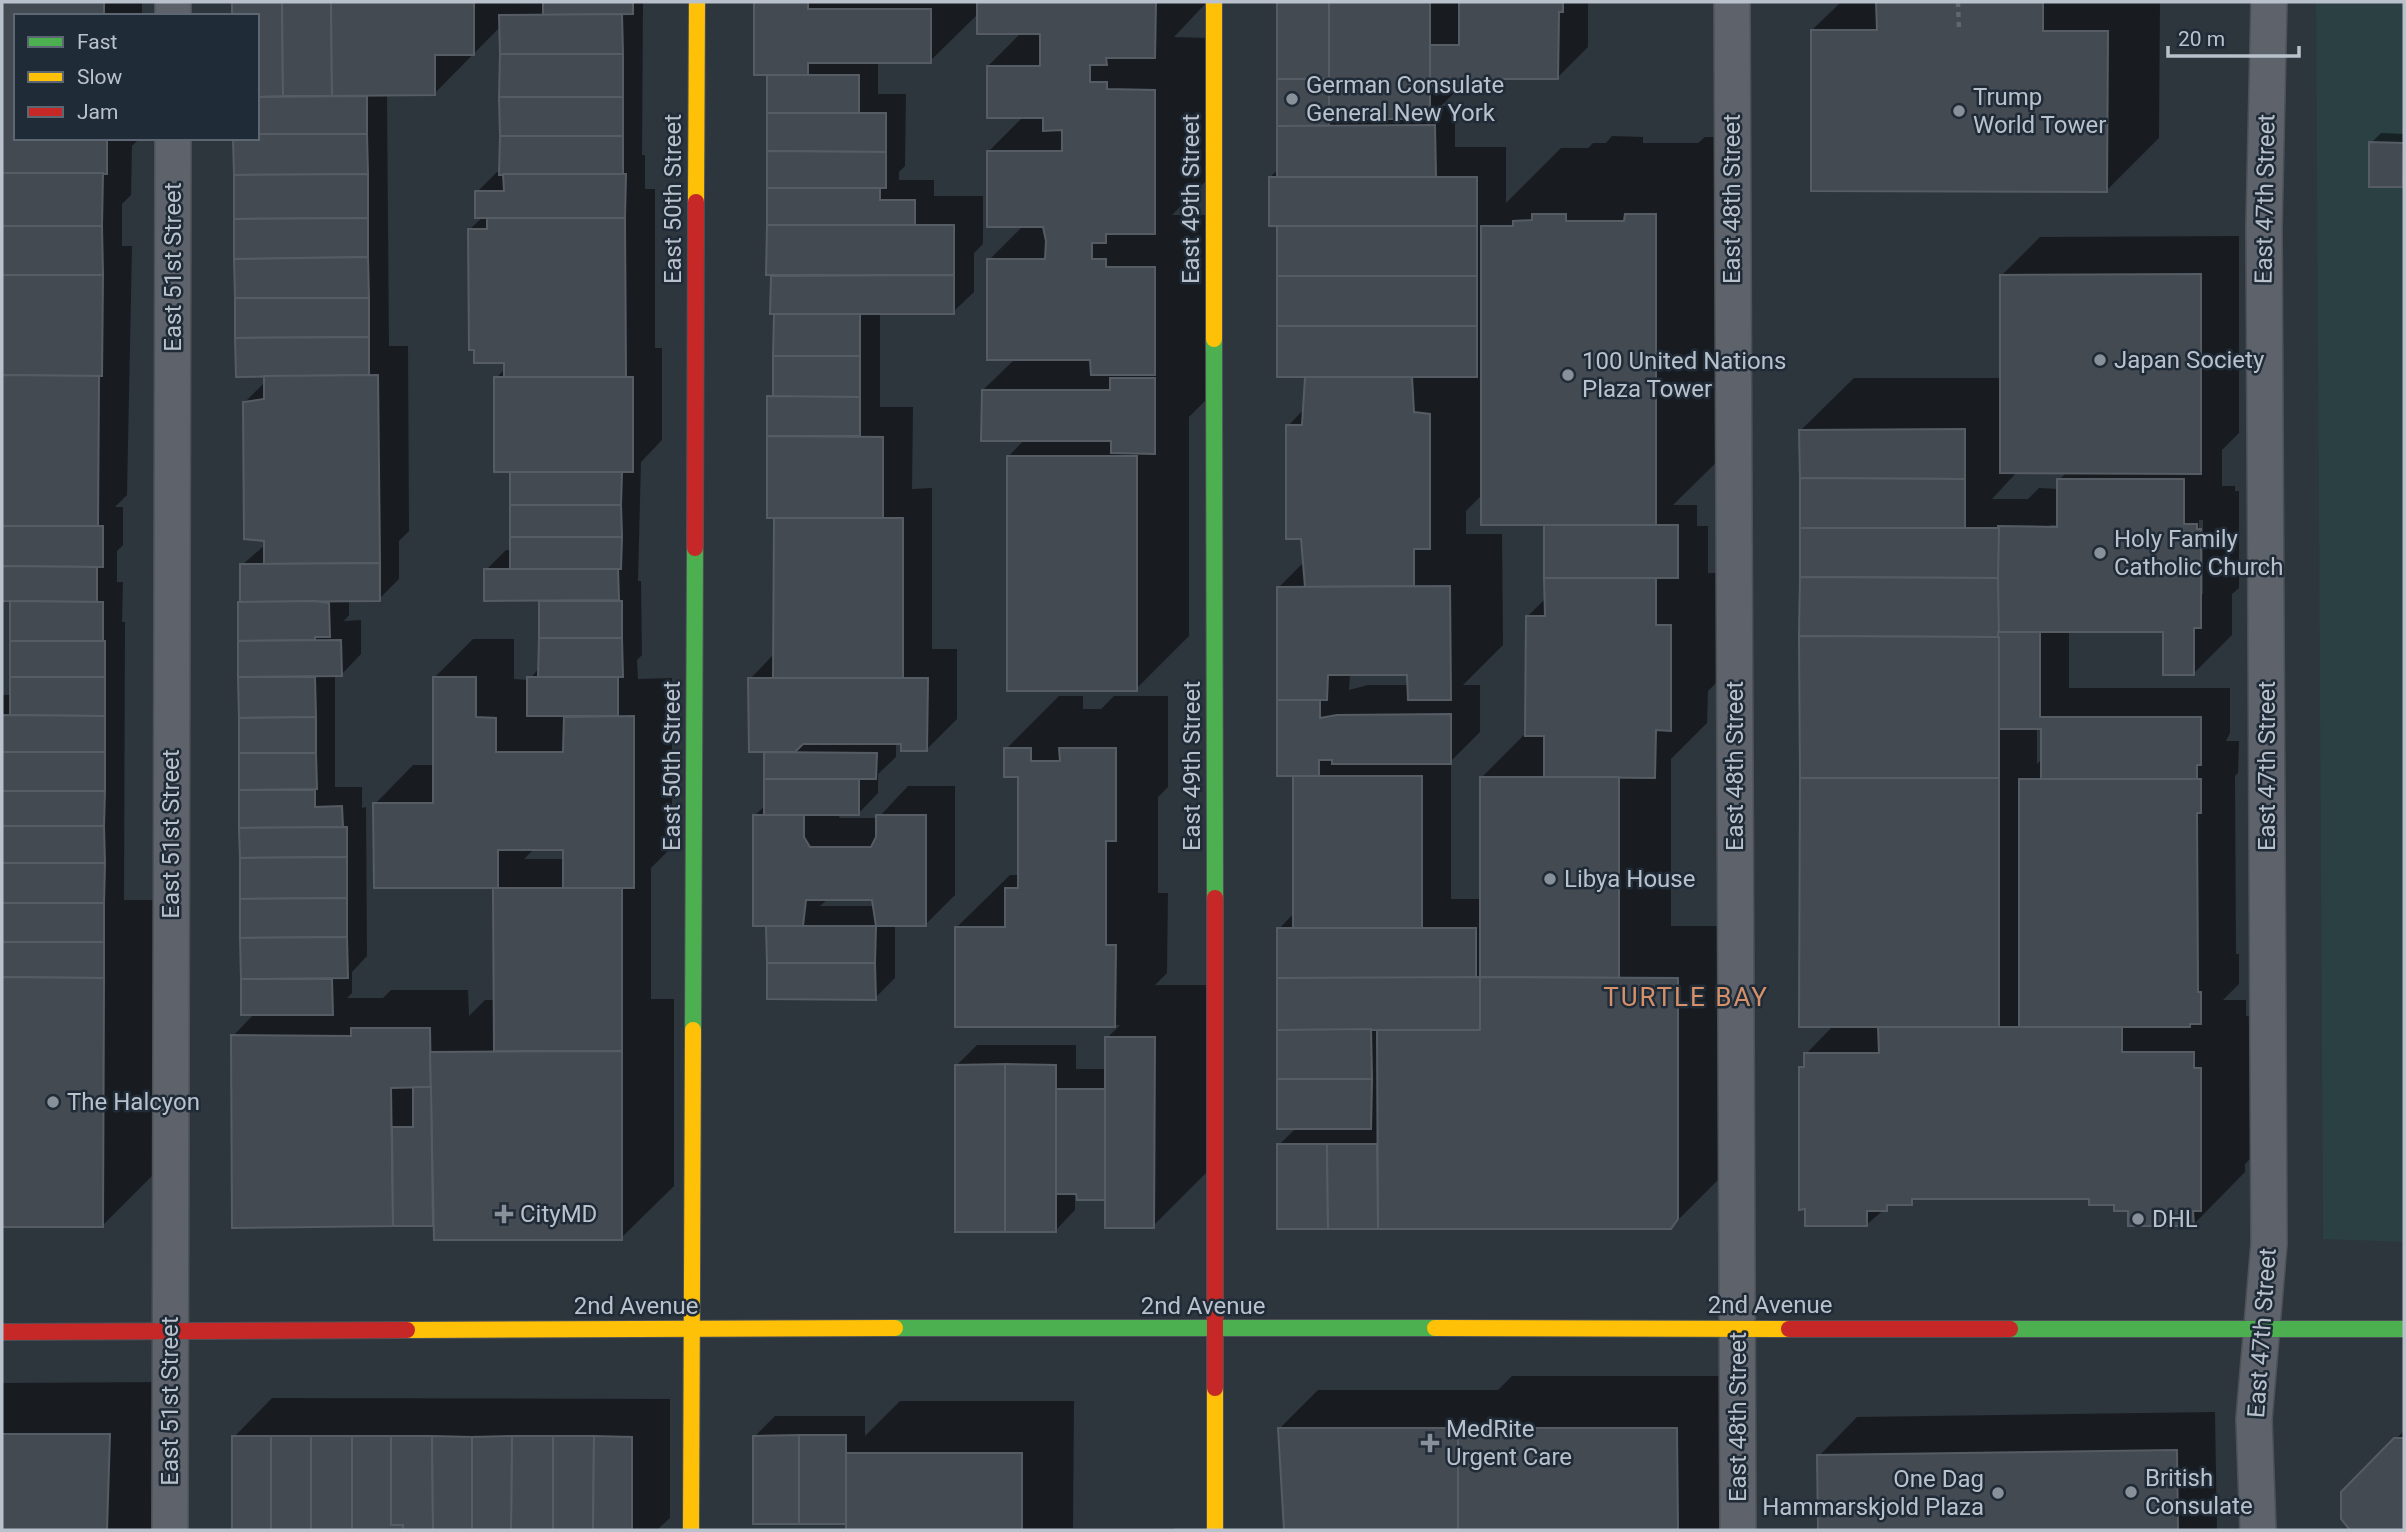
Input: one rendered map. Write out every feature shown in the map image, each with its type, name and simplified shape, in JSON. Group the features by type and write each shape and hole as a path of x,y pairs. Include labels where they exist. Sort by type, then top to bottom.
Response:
{"main road":[{"name":"East 50th Street","path":"691,1530 696,2"},
{"name":"East 49th Street","path":"1214,2 1215,1530"},
{"name":"2nd Avenue","path":"2,1332 692,1328 2404,1329"}],"street":[{"name":"East 48th Street","path":"1732,2 1738,1530"},
{"name":"East 47th Street","path":"2258,1530 2254,1419 2269,1244 2264,255 2269,2"},
{"name":"East 51st Street","path":"170,1530 173,140"}],"path":[{"path":"1958,2 1959,30"}],"green space":[{"path":"2316,2 2404,2 2404,1242 2323,1239","holes":["2369,143 2403,187 2369,186"]}],"building":[{"path":"2,2 104,2 104,14 14,14 14,140 107,140 107,174 2,173"},
{"path":"232,2 282,2 283,96 259,97 259,14 232,14"},
{"path":"282,2 331,2 332,96 283,96"},
{"path":"331,2 474,2 474,55 435,55 435,95 332,96"},
{"path":"543,2 633,2 633,14 543,15"},
{"path":"754,2 808,2 808,9 931,9 931,63 808,63 808,75 754,75"},
{"path":"977,2 1156,2 1155,58 1106,58 1107,65 1090,65 1090,82 1107,82 1107,89 1155,90 1155,234 1106,234 1106,243 1092,243 1092,259 1106,259 1106,267 1155,267 1155,375 1091,375 1090,360 987,360 987,259 1045,259 1046,241 1043,227 987,227 987,151 1062,151 1062,130 1043,131 1043,118 987,118 987,66 1040,66 1040,34 977,34"},
{"path":"1277,2 1329,2 1329,79 1277,79"},
{"path":"1329,2 1430,2 1430,119 1329,119"},
{"path":"1459,2 1563,2 1563,12 1559,12 1558,79 1463,79 1464,86 1430,86 1430,45 1459,45"},
{"name":"Trump World Tower","path":"1876,2 2043,2 2043,31 2108,31 2107,192 1811,191 1811,30 1877,30"},
{"path":"622,14 623,54 500,54 499,15"},
{"path":"500,54 623,54 623,97 499,97"},
{"path":"767,75 859,75 859,113 767,113"},
{"path":"1277,79 1329,79 1329,126 1277,126"},
{"path":"367,96 367,134 259,134 259,97"},
{"path":"499,97 623,97 623,136 500,136"},
{"path":"767,113 886,113 886,152 767,151"},
{"path":"1435,125 1436,177 1277,177 1277,126"},
{"path":"259,134 367,134 368,174 234,175 233,140 259,140"},
{"path":"500,136 623,136 623,174 499,175"},
{"path":"2369,142 2404,143 2403,187 2369,187"},
{"path":"767,151 886,152 886,188 767,188"},
{"path":"2,173 103,173 102,226 2,226"},
{"path":"368,174 368,218 234,219 234,175"},
{"path":"503,174 626,174 625,218 475,218 475,191 504,191"},
{"path":"1269,177 1477,177 1477,226 1269,226"},
{"path":"767,188 880,188 880,200 915,200 915,225 767,225"},
{"name":"100 United Nations Plaza Tower","path":"1532,214 1566,214 1566,221 1624,221 1625,214 1656,214 1656,525 1481,525 1481,226 1513,226 1513,221 1532,220"},
{"path":"368,218 368,257 234,259 234,219"},
{"path":"487,218 625,218 626,377 504,378 504,363 474,363 474,350 469,350 468,229 487,229"},
{"path":"767,225 954,225 954,275 766,275"},
{"path":"2,226 102,226 103,275 2,275"},
{"path":"1277,226 1477,226 1477,276 1277,276"},
{"path":"368,257 369,298 235,298 234,259"},
{"name":"Japan Society","path":"2201,274 2201,474 2000,473 2000,275"},
{"path":"2,275 103,275 102,376 2,375"},
{"path":"954,275 954,314 770,314 771,276"},
{"path":"1277,276 1477,276 1477,326 1277,326"},
{"path":"235,298 369,298 369,337 235,338"},
{"path":"774,314 860,314 860,356 773,356"},
{"path":"1277,326 1477,326 1477,377 1277,377"},
{"path":"369,337 369,375 236,377 235,338"},
{"path":"773,356 860,356 860,397 773,397"},
{"path":"2,375 99,376 98,526 2,526"},
{"path":"378,375 380,563 264,564 264,541 244,539 243,402 264,399 264,376"},
{"path":"494,377 633,377 633,472 494,472"},
{"path":"1305,377 1412,377 1414,412 1430,414 1430,549 1414,549 1414,586 1305,587 1301,539 1286,539 1286,425 1302,425"},
{"path":"1110,378 1155,378 1155,454 1111,453 1111,441 981,441 982,390 1110,390"},
{"path":"767,396 860,397 860,436 767,436"},
{"path":"1965,429 1965,479 1800,478 1799,430"},
{"path":"767,436 883,437 883,518 767,518"},
{"path":"1007,456 1137,456 1137,691 1007,691"},
{"path":"510,472 622,472 621,505 510,505"},
{"path":"1800,478 1965,479 1965,528 1800,528"},
{"name":"Holy Family Catholic Church","path":"2057,479 2184,479 2184,524 2197,524 2197,529 2201,529 2201,628 2194,628 2194,675 2163,675 2163,632 1998,632 1998,526 2057,527"},
{"path":"510,505 621,505 622,537 510,537"},
{"path":"774,518 903,518 903,678 773,678"},
{"path":"1544,525 1678,525 1678,578 1544,578"},
{"path":"2,526 103,526 103,567 2,566"},
{"path":"1800,528 1999,528 1998,578 1800,577"},
{"path":"510,537 622,537 621,569 510,569"},
{"path":"380,563 380,601 240,602 240,564"},
{"path":"2,566 97,567 97,602 2,601"},
{"path":"484,569 618,569 619,600 484,601"},
{"path":"1800,577 1998,578 1999,637 1799,636"},
{"path":"1544,578 1656,578 1656,625 1671,625 1671,731 1656,730 1655,778 1544,777 1544,736 1525,736 1526,616 1545,616"},
{"path":"1450,586 1451,700 1408,700 1407,675 1328,675 1327,700 1277,700 1277,587"},
{"path":"10,601 103,602 103,641 10,641"},
{"path":"539,601 622,601 622,638 539,638"},
{"path":"238,602 329,603 330,637 315,637 315,640 238,641"},
{"path":"1998,632 2040,632 2040,717 2201,717 2201,765 2197,765 2197,779 2041,779 2041,729 1999,729"},
{"path":"1799,636 1999,637 1999,778 1800,778"},
{"path":"539,638 622,638 623,677 538,677"},
{"path":"341,640 342,676 238,677 238,641"},
{"path":"10,641 105,641 105,677 10,677"},
{"path":"10,677 105,677 105,716 10,715"},
{"path":"238,677 315,677 316,717 239,718"},
{"path":"433,677 476,677 476,717 496,718 496,752 563,752 564,717 634,716 634,888 563,888 563,850 498,850 498,888 374,888 373,803 433,803"},
{"path":"527,677 618,677 618,716 527,716"},
{"path":"748,678 928,678 927,751 901,751 901,744 803,744 795,752 749,752"},
{"path":"1277,700 1320,700 1320,718 1337,715 1451,714 1451,764 1332,764 1332,760 1319,760 1319,776 1277,776"},
{"path":"2,715 105,716 105,752 2,752"},
{"path":"316,717 316,753 239,753 239,718"},
{"path":"1004,748 1031,748 1031,761 1060,761 1059,748 1116,748 1116,841 1106,841 1106,945 1116,945 1115,1027 955,1027 955,927 1005,927 1005,888 1018,888 1018,777 1004,777"},
{"path":"2,752 105,752 105,791 2,791"},
{"path":"764,752 877,753 876,779 764,779"},
{"path":"239,753 316,753 317,789 239,790"},
{"path":"1293,776 1422,776 1422,928 1293,928"},
{"name":"Libya House","path":"1480,777 1619,777 1619,978 1480,977"},
{"path":"1800,778 1999,778 1999,1027 1799,1027"},
{"path":"764,779 859,779 859,815 764,815"},
{"path":"2019,779 2201,779 2201,813 2197,813 2198,992 2201,992 2201,1024 2190,1024 2190,1027 2019,1027"},
{"path":"239,790 315,790 315,807 342,806 343,827 239,828"},
{"path":"2,791 105,791 104,826 2,826"},
{"path":"753,815 804,815 804,837 810,847 871,847 876,837 876,815 926,815 926,926 876,926 872,900 806,900 803,926 753,926"},
{"path":"2,826 104,826 105,863 2,863"},
{"path":"347,827 347,857 240,858 239,828"},
{"path":"347,857 347,898 240,899 240,858"},
{"path":"2,863 105,863 104,903 2,903"},
{"path":"493,888 622,888 622,1051 494,1051"},
{"path":"347,898 347,937 240,938 240,899"},
{"path":"2,903 104,903 104,942 2,942"},
{"path":"766,926 876,926 875,963 767,963"},
{"path":"1277,928 1476,928 1476,978 1277,978"},
{"path":"347,937 348,978 241,979 240,938"},
{"path":"2,942 104,942 104,978 2,977"},
{"path":"767,963 875,963 876,1000 767,999"},
{"name":"The Halcyon","path":"2,977 104,978 103,1227 2,1227"},
{"path":"1480,977 1480,1030 1277,1030 1277,978"},
{"path":"1480,977 1678,978 1678,1219 1671,1229 1378,1229 1377,1030 1480,1030"},
{"path":"241,979 332,979 333,1015 241,1015"},
{"path":"1878,1027 2122,1027 2122,1052 2194,1052 2194,1068 2201,1068 2201,1211 2193,1211 2194,1226 2128,1226 2128,1211 2114,1211 2114,1205 2089,1205 2089,1199 1912,1199 1912,1205 1887,1205 1887,1211 1867,1211 1867,1226 1805,1226 1805,1209 1799,1210 1799,1067 1804,1067 1804,1053 1879,1053"},
{"path":"351,1028 430,1028 431,1087 391,1088 393,1226 232,1228 231,1035 351,1036"},
{"path":"1371,1029 1372,1079 1277,1079 1277,1030"},
{"path":"1105,1037 1155,1037 1154,1228 1105,1228"},
{"path":"622,1051 622,1240 434,1240 430,1052"},
{"path":"1005,1064 1056,1065 1056,1232 1005,1232"},
{"path":"1005,1064 1005,1232 955,1232 955,1065"},
{"path":"1277,1079 1372,1079 1371,1129 1277,1129"},
{"path":"413,1087 431,1087 433,1226 393,1226 392,1127 413,1127"},
{"path":"1056,1089 1105,1089 1105,1200 1077,1200 1076,1194 1056,1194"},
{"path":"1277,1144 1327,1144 1328,1229 1277,1229"},
{"path":"1327,1144 1377,1144 1378,1229 1328,1229"},
{"path":"1278,1428 1458,1428 1458,1530 1284,1530"},
{"path":"1458,1428 1677,1428 1678,1530 1458,1530"},
{"path":"2,1434 110,1434 107,1530 2,1530"},
{"path":"799,1435 846,1435 846,1524 799,1524"},
{"path":"799,1435 799,1524 753,1524 753,1436"},
{"path":"232,1436 271,1436 271,1530 232,1530"},
{"path":"271,1436 311,1436 311,1530 271,1530"},
{"path":"311,1436 352,1436 352,1530 311,1530"},
{"path":"352,1436 391,1436 391,1525 403,1525 403,1530 352,1530"},
{"path":"391,1436 432,1436 433,1530 403,1530 403,1525 391,1525"},
{"path":"432,1436 472,1437 472,1530 433,1530"},
{"path":"512,1436 553,1436 553,1530 511,1530"},
{"path":"512,1436 511,1530 472,1530 472,1437"},
{"path":"553,1436 594,1436 593,1530 553,1530"},
{"path":"594,1436 632,1437 632,1530 593,1530"},
{"path":"2394,1438 2404,1438 2404,1530 2350,1530 2341,1519 2341,1492"},
{"name":"One Dag Hammarskjold Plaza","path":"2177,1450 2178,1530 1818,1530 1817,1455"},
{"path":"846,1453 1022,1453 1022,1530 846,1530"}],"traffic: fast":[{"path":"1214,339 1215,898"},
{"path":"693,1030 695,548"},
{"path":"895,1328 1435,1328"},
{"path":"2010,1329 2404,1329"}],"traffic: slow":[{"path":"696,202 697,2"},
{"path":"1214,2 1214,339"},
{"path":"691,1530 693,1030"},
{"path":"407,1330 895,1328"},
{"path":"1435,1328 1789,1329"},
{"path":"1215,1388 1215,1530"}],"traffic: jam":[{"path":"695,548 696,202"},
{"path":"1215,898 1215,1388"},
{"path":"1789,1329 2010,1329"},
{"path":"2,1332 407,1330"}],"place":[{"name":"German Consulate General New York","path":"1292,99"},
{"name":"Trump World Tower","path":"1959,111"},
{"name":"Japan Society","path":"2100,360"},
{"name":"100 United Nations Plaza Tower","path":"1568,375"},
{"name":"Holy Family Catholic Church","path":"2100,553"},
{"name":"Libya House","path":"1550,879"},
{"name":"The Halcyon","path":"53,1102"},
{"name":"CityMD","path":"504,1214"},
{"name":"DHL","path":"2138,1219"},
{"name":"MedRite Urgent Care","path":"1430,1443"},
{"name":"British Consulate","path":"2131,1492"},
{"name":"One Dag Hammarskjold Plaza","path":"1998,1493"}],"district":[{"name":"TURTLE BAY","path":"1686,997"}]}
